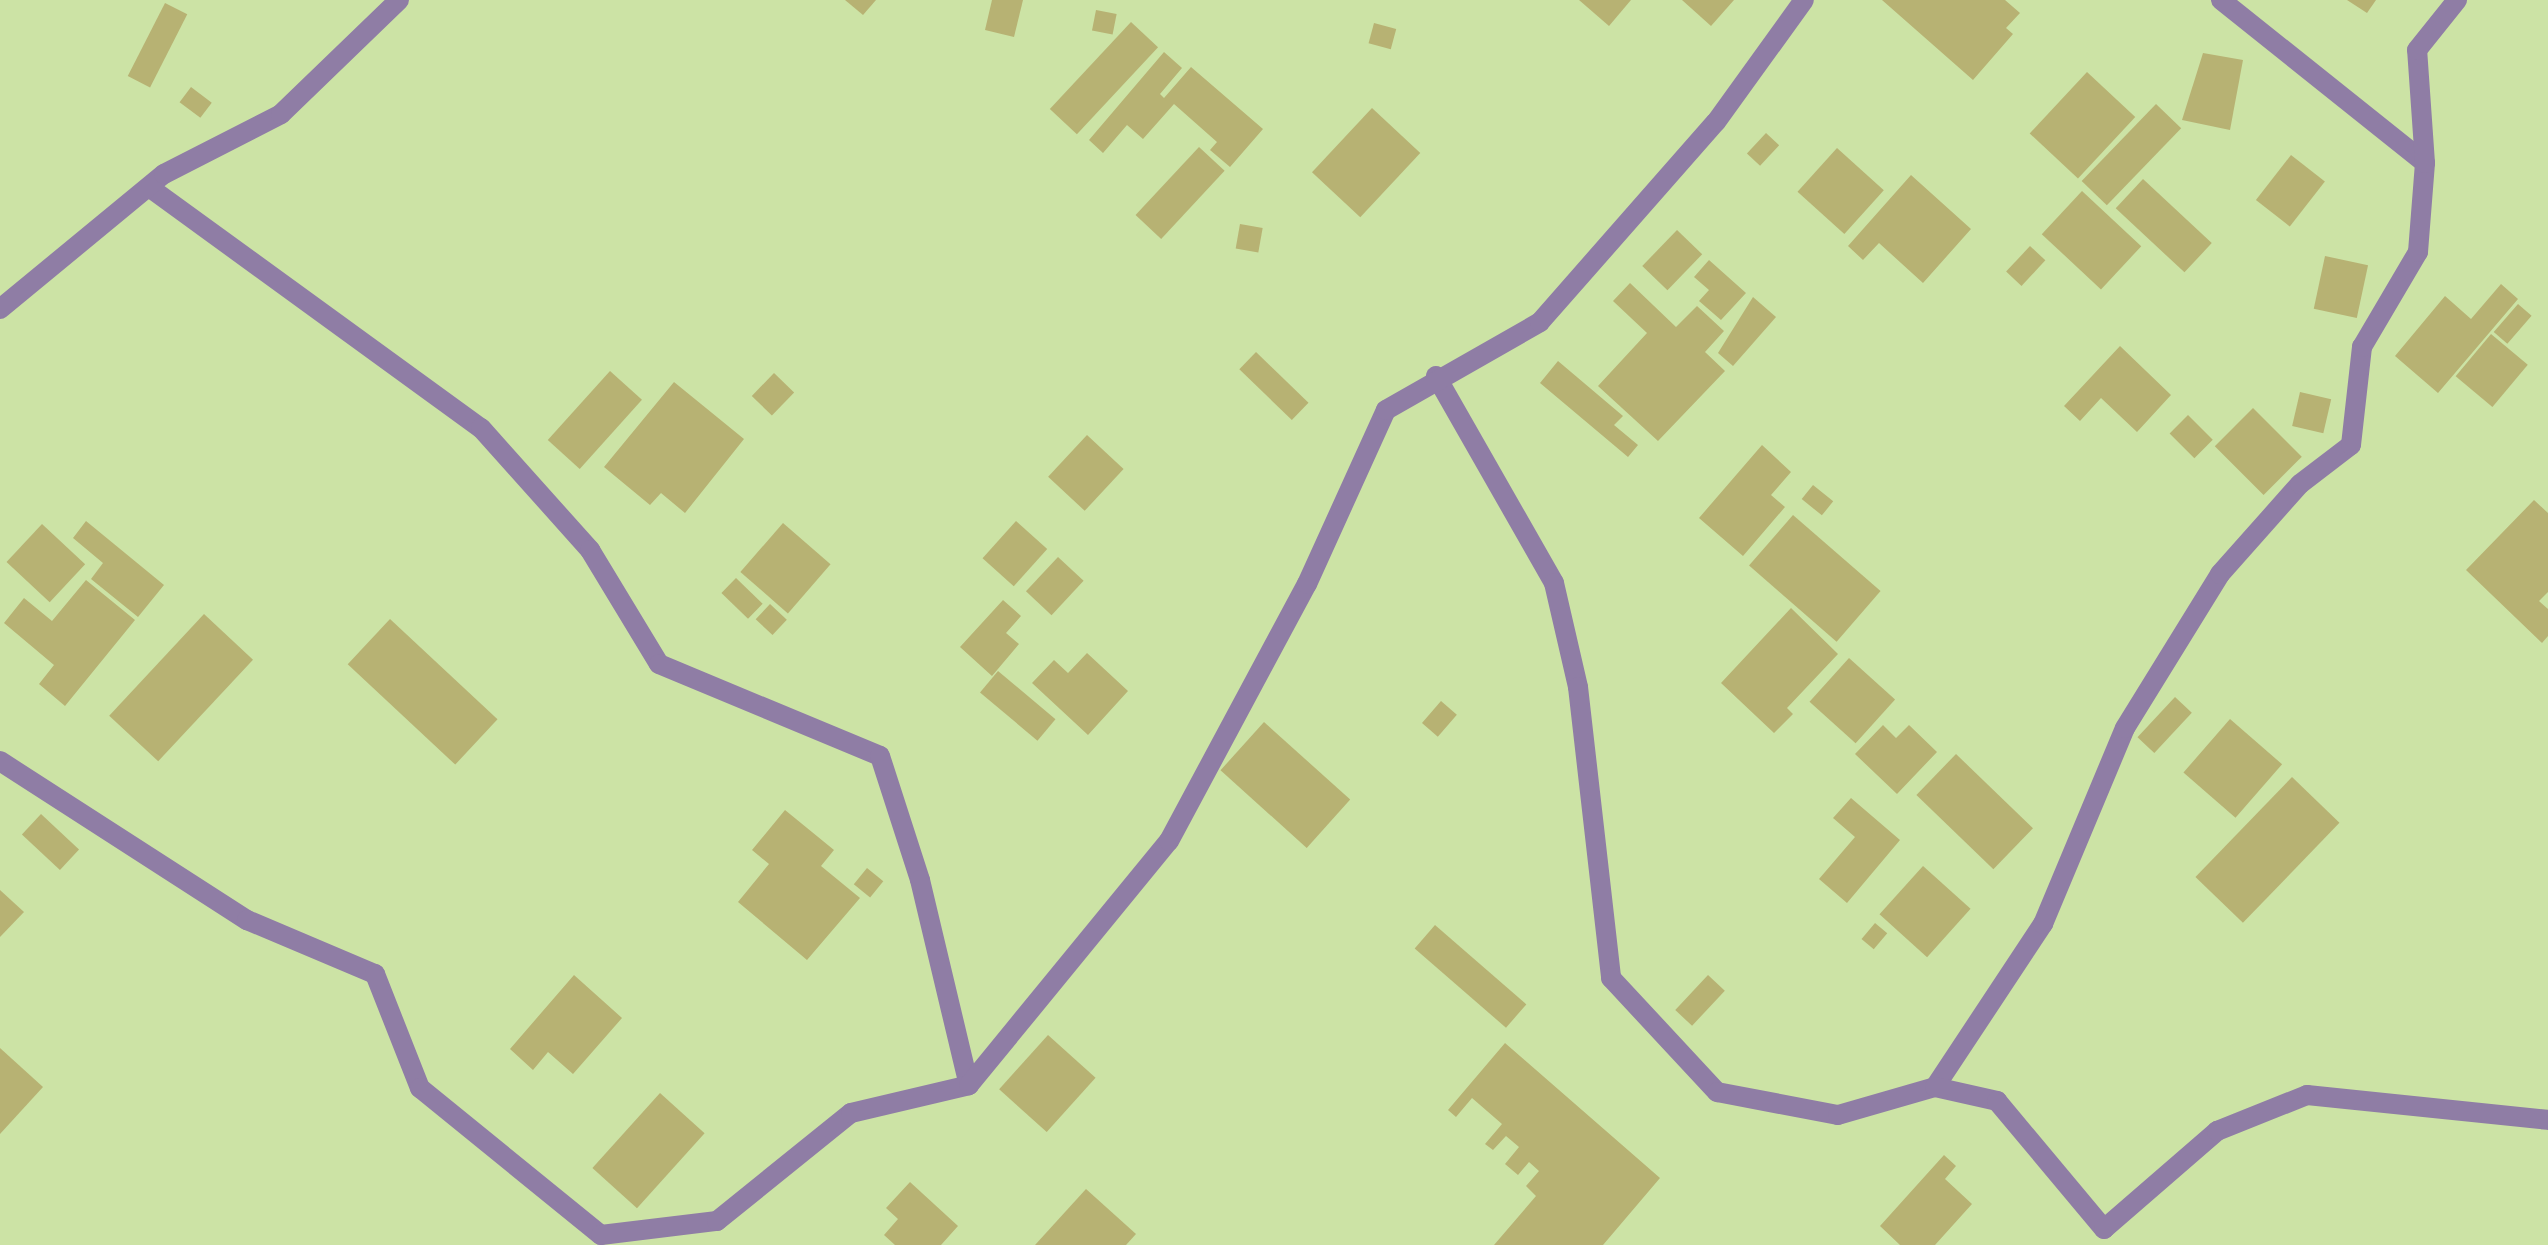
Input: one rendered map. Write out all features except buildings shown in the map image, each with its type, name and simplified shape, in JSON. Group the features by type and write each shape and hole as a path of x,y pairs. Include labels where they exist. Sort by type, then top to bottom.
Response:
{"street":[{"path":"0,309 153,190 164,174 281,114 399,0"},
{"path":"0,761 247,920 375,974 420,1088 601,1235 717,1221 851,1113 969,1085 1169,841 1307,584 1386,410 1436,376 1540,322 1716,122 1804,0"},
{"path":"2221,0 2425,163"},
{"path":"1935,1087 2043,924 2125,728 2220,574 2300,484 2351,445 2362,347 2418,252 2425,163 2417,50 2457,0"},
{"path":"153,190 481,428 590,550 659,664 880,756 920,880 969,1085"},
{"path":"1436,376 1554,583 1578,687 1611,978 1717,1092 1838,1115 1935,1087 1997,1101 2104,1229 2217,1131 2307,1095 2548,1120"}]}
